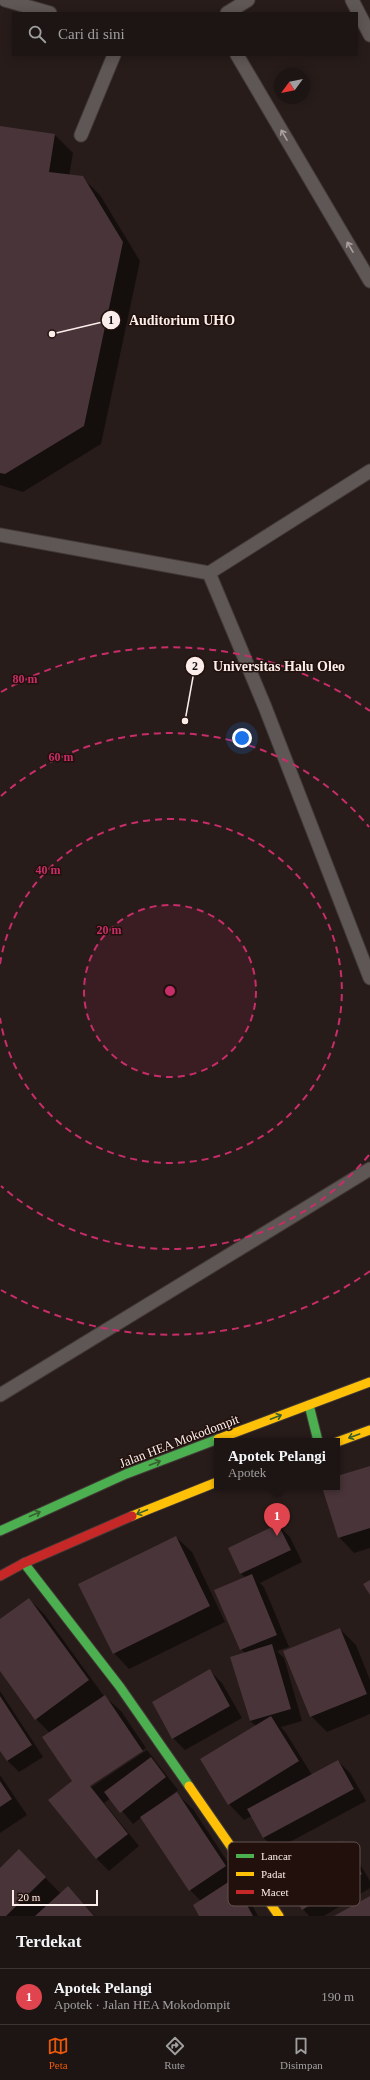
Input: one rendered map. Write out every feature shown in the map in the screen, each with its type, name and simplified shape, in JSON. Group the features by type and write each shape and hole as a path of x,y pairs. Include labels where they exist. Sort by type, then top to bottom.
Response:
{"street":[{"name":"Jalan HEA Mokodompit","path":"221,1438 370,1382"},
{"path":"309,1405 317,1438"},
{"path":"340,1441 370,1430"},
{"name":"Jalan HEA Mokodompit","path":"0,1531 126,1474 214,1441"},
{"path":"0,1576 24,1563 95,1531 214,1483"},
{"path":"24,1563 120,1687 228,1843"},
{"path":"272,1906 279,1916"}],"lane":[{"path":"5,0 47,12"},
{"path":"230,12 248,0"},
{"path":"352,0 370,35"},
{"path":"81,135 114,56"},
{"path":"238,56 370,281"},
{"path":"0,535 208,573 370,471"},
{"path":"208,573 268,715 370,978"},
{"path":"0,1394 370,1169"}],"building":[{"path":"0,126 55,134 49,172 83,176 123,242 84,426 5,474 0,473"},
{"path":"370,1466 370,1528 338,1538 323,1490 340,1490 340,1475"},
{"path":"278,1524 291,1550 240,1574 228,1548"},
{"path":"176,1536 210,1606 113,1654 78,1584"},
{"path":"252,1574 277,1635 240,1650 214,1590"},
{"path":"370,1580 370,1595 363,1584"},
{"path":"29,1598 89,1680 35,1720 0,1671 0,1619"},
{"path":"340,1628 367,1694 310,1717 283,1651"},
{"path":"272,1644 291,1709 250,1721 230,1657"},
{"path":"210,1669 230,1706 172,1739 152,1702"},
{"path":"105,1695 143,1751 90,1786 128,1834 96,1859 48,1800 72,1781 42,1737"},
{"path":"0,1696 32,1745 7,1761 0,1751"},
{"path":"271,1716 299,1761 228,1805 200,1759"},
{"path":"151,1757 166,1777 120,1813 104,1792"},
{"path":"338,1760 354,1789 263,1838 247,1809"},
{"path":"0,1781 12,1799 0,1807"},
{"path":"177,1792 226,1866 189,1891 140,1817"},
{"path":"19,1849 46,1877 6,1916 0,1916 0,1868"},
{"path":"228,1882 228,1906 248,1906 253,1916 199,1916 193,1905"},
{"path":"68,1886 94,1916 35,1916"},
{"path":"370,1896 370,1916 334,1916 352,1906 360,1906 360,1902"},
{"path":"300,1906 309,1906 302,1910"}],"traffic: fast":[{"path":"309,1405 317,1438"},
{"path":"0,1531 126,1474 214,1441"},
{"path":"24,1563 120,1687 189,1786"}],"traffic: slow":[{"path":"221,1438 370,1382"},
{"path":"340,1441 370,1430"},
{"path":"132,1516 214,1483"},
{"path":"189,1786 228,1842"},
{"path":"272,1906 279,1916"}],"traffic: jam":[{"path":"0,1576 24,1563 132,1516"}],"place":[{"name":"Auditorium UHO","path":"52,334"},
{"name":"Universitas Halu Oleo","path":"185,721"},
{"name":"Apotek Pelangi","path":"277,1536"}]}
